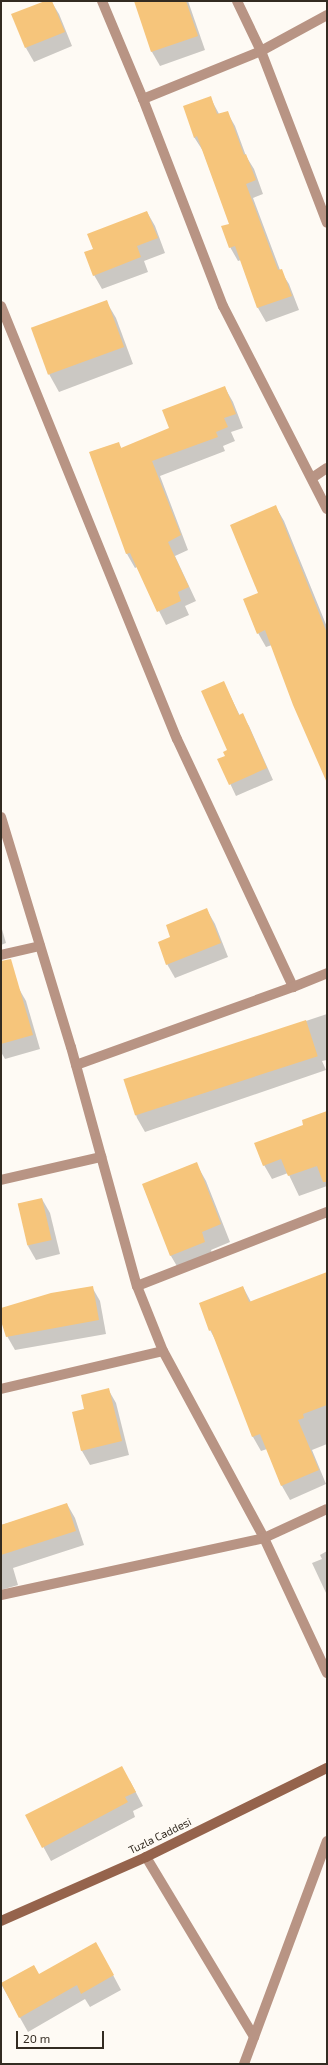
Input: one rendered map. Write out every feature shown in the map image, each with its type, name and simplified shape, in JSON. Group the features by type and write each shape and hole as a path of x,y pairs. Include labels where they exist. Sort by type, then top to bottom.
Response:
{"main road":[{"name":"Tuzla Caddesi","path":"1,1920 146,1857 327,1768"}],"street":[{"path":"102,1 142,98 223,306 327,509"},
{"path":"237,1 262,51 327,223"},
{"path":"142,98 262,51 327,15"},
{"path":"1,306 177,739 293,987"},
{"path":"312,478 327,468"},
{"path":"1,817 76,1065 137,1286 163,1351 264,1538 327,1673"},
{"path":"1,955 40,946"},
{"path":"76,1065 293,987 327,973"},
{"path":"1,1180 101,1157"},
{"path":"137,1286 327,1212"},
{"path":"1,1389 163,1351"},
{"path":"1,1595 264,1538 327,1509"},
{"path":"244,2064 327,1841"},
{"path":"146,1857 254,2037"}],"building":[{"path":"45,1 52,1 65,32 25,48 11,14"},
{"path":"134,1 186,1 198,36 151,52"},
{"path":"211,96 217,114 228,111 244,155 246,154 256,180 246,184 278,270 282,269 292,296 257,308 235,246 229,248 221,226 229,224 197,136 194,138 183,106"},
{"path":"147,211 158,238 137,246 141,257 93,276 84,252 93,249 87,234"},
{"path":"107,300 124,347 48,375 31,328"},
{"path":"225,386 236,414 224,418 228,427 216,432 218,437 152,461 181,535 168,542 189,587 178,592 181,601 157,612 130,553 126,554 89,452 119,442 121,448 169,428 162,410"},
{"path":"276,505 327,633 327,783 293,705 265,630 257,634 243,599 258,593 230,525"},
{"path":"224,681 239,715 243,713 267,768 229,785 217,759 225,756 223,752 227,750 201,691"},
{"path":"207,908 221,943 166,965 158,942 170,937 166,925"},
{"path":"11,959 33,1035 1,1044 1,961"},
{"path":"306,1020 318,1056 135,1115 123,1079"},
{"path":"327,1111 327,1182 323,1182 317,1166 288,1176 281,1159 263,1166 254,1143 303,1125 302,1120"},
{"path":"197,1162 221,1224 202,1232 205,1242 170,1256 142,1184"},
{"path":"42,1198 52,1240 27,1246 18,1204"},
{"path":"327,1272 327,1405 303,1414 304,1418 298,1420 319,1470 281,1486 260,1434 252,1437 211,1330 209,1331 199,1303 243,1286 249,1302"},
{"path":"93,1286 99,1320 6,1337 1,1321 1,1308 51,1293"},
{"path":"109,1388 122,1441 81,1451 72,1412 84,1409 81,1395"},
{"path":"67,1503 76,1531 1,1555 1,1525"},
{"path":"122,1766 136,1792 125,1797 128,1802 42,1848 25,1815"},
{"path":"96,1942 114,1975 81,1994 77,1985 19,2018 1,1983 34,1965 39,1974"}]}
